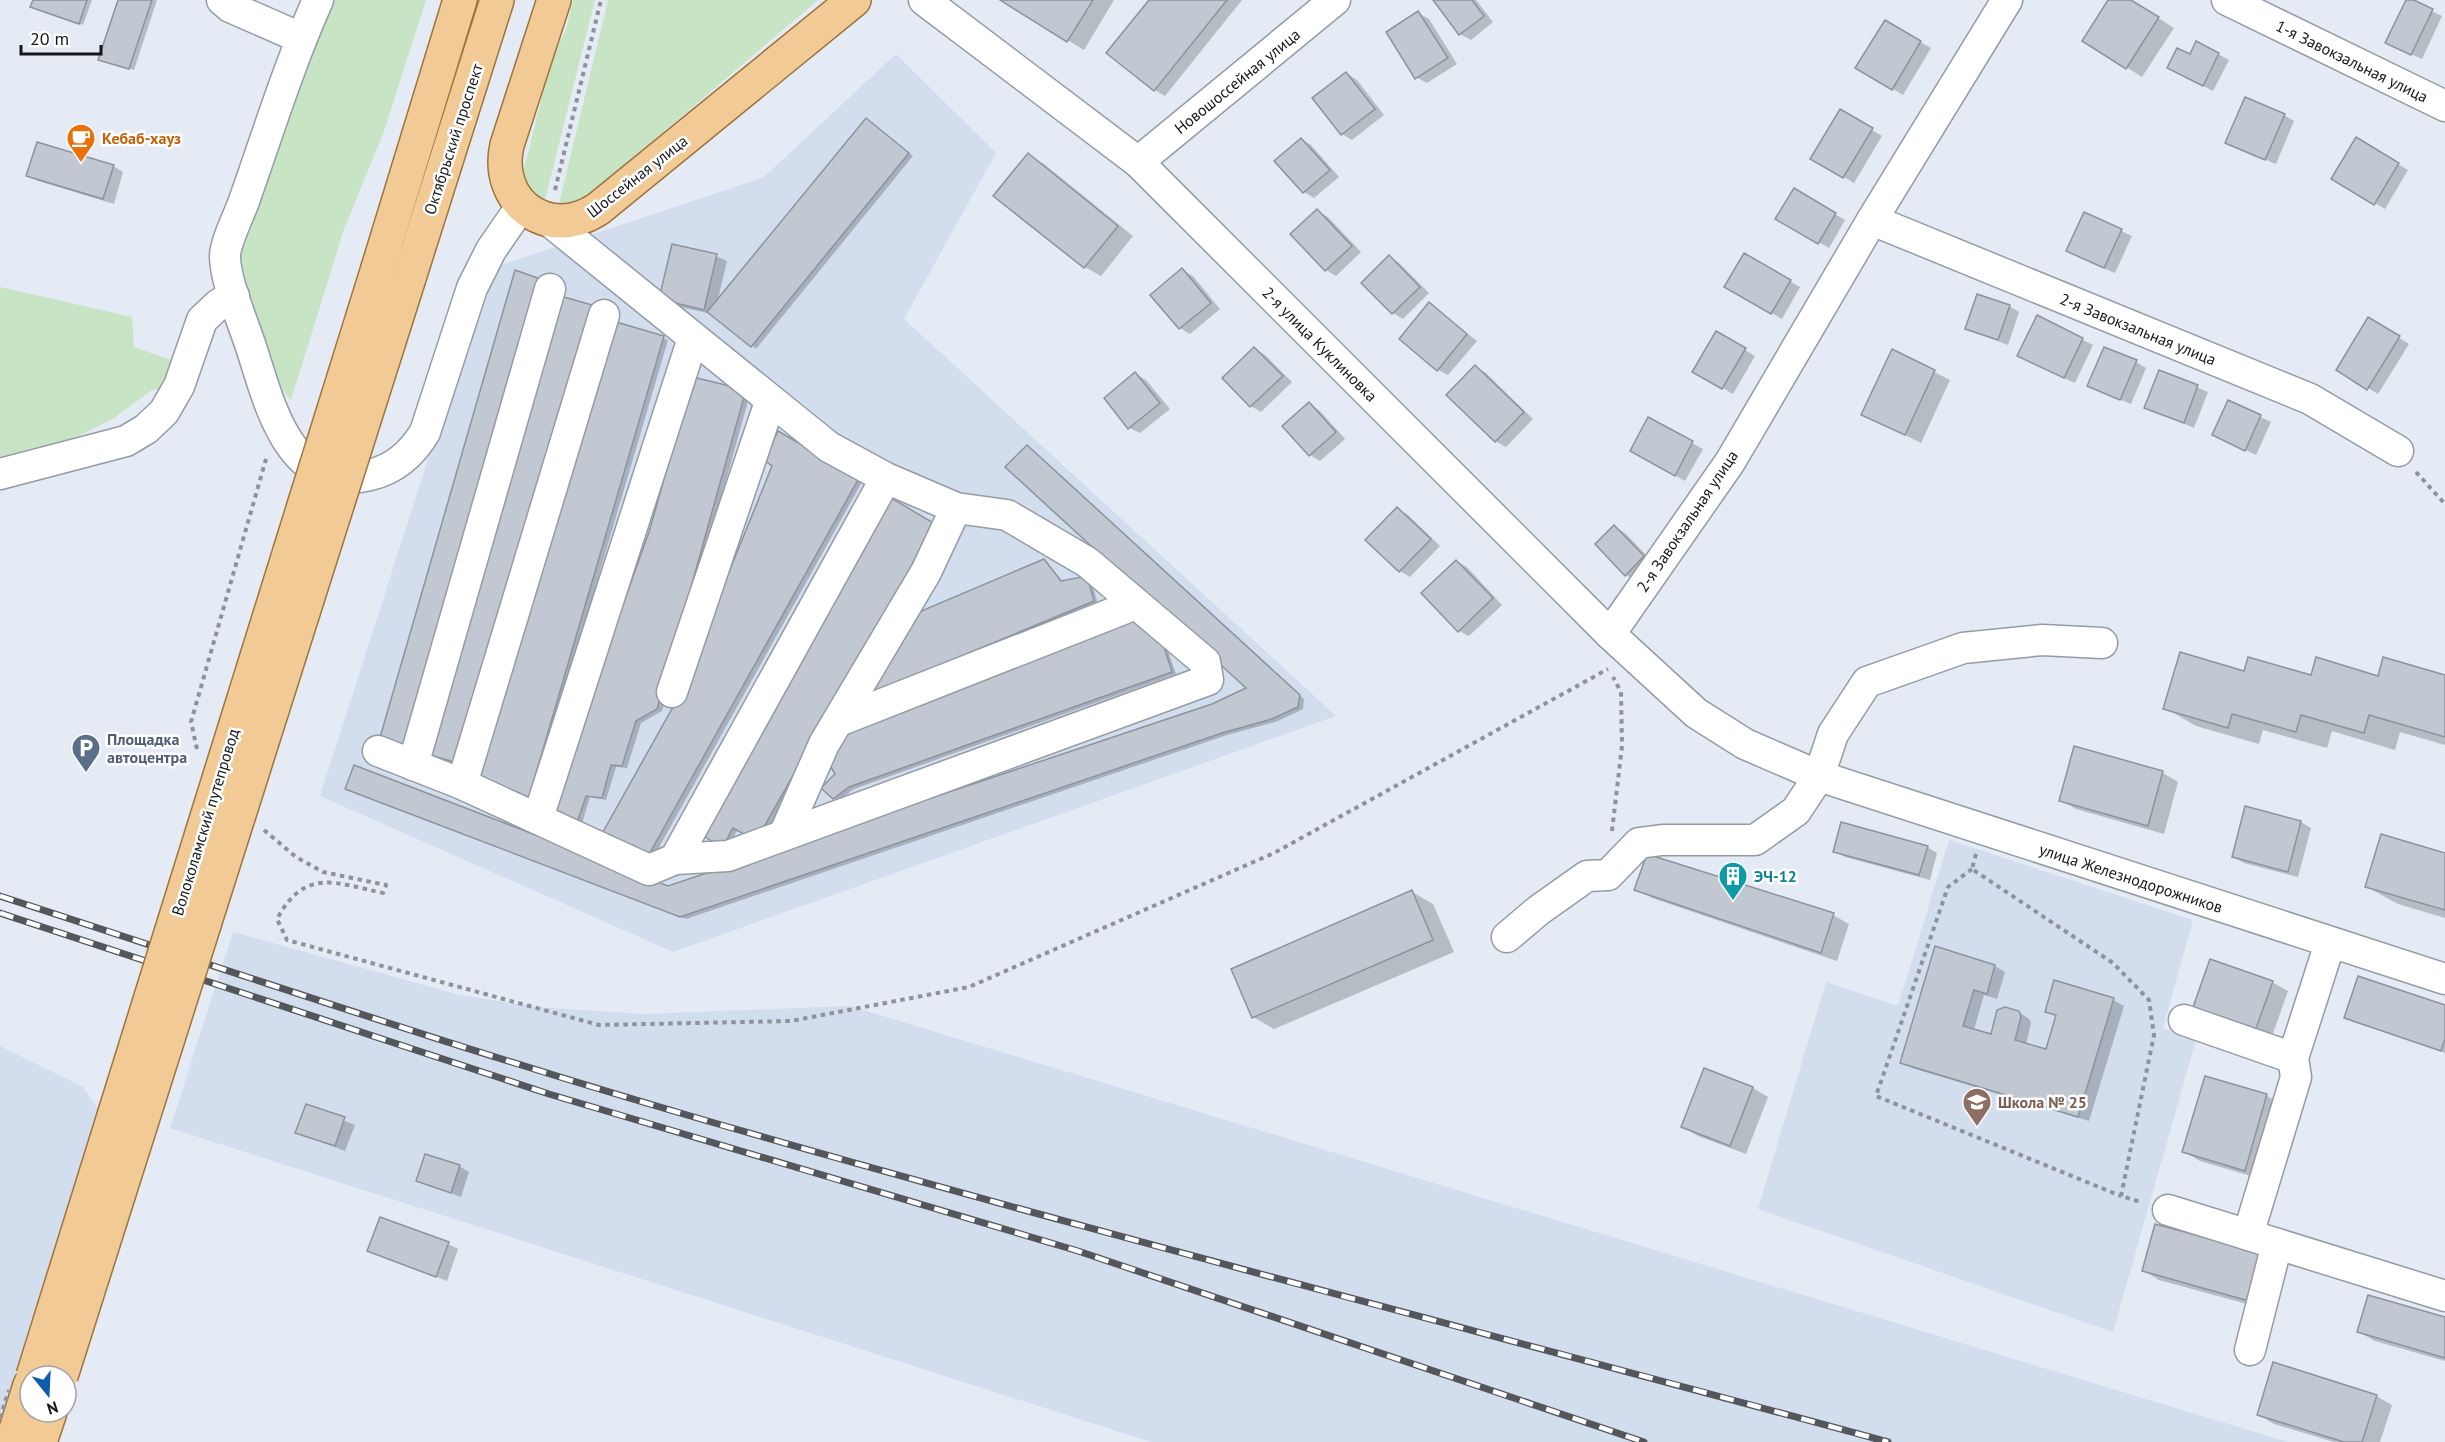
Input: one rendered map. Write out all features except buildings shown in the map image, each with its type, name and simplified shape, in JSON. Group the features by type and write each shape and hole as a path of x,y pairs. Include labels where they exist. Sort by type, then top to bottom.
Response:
{"main road":[{"name":"Октябрьский проспект","path":"378,268 460,0"},
{"name":"Октябрьский проспект","path":"409,278 497,0"},
{"path":"535,212 507,181 505,157 554,0"},
{"name":"Шоссейная улица","path":"535,212 574,220 598,209 854,0"},
{"name":"Волоколамский путепровод","path":"37,1364 378,268"},
{"name":"Волоколамский путепровод","path":"65,1364 409,278"},
{"path":"12,1442 18,1423"},
{"path":"40,1442 46,1424"}],"street":[{"path":"222,0 230,7 301,38"},
{"path":"318,0 301,38 225,255 234,296 280,431 293,450 310,465 330,474 352,477 375,474 405,458 425,432 472,288 491,250 535,212 745,377 771,402 829,447 886,478 956,508 1007,515 1087,562 1205,662 1208,680 728,856 675,859 649,870 462,784 378,752"},
{"name":"2-я улица Куклиновка","path":"924,0 1138,162 1610,634 1696,712"},
{"name":"Новошоссейная улица","path":"1138,162 1335,0"},
{"name":"2-я Завокзальная улица","path":"1610,634 1730,462 1872,220 2007,0"},
{"name":"1-я Завокзальная улица","path":"2227,0 2445,106"},
{"name":"2-я Завокзальная улица","path":"1872,220 2310,399 2398,451"},
{"path":"413,765 550,289"},
{"path":"0,474 126,441 146,429 164,412 179,386 202,320 219,304 234,296"},
{"path":"462,784 604,315"},
{"path":"538,818 693,338"},
{"path":"672,693 771,402"},
{"path":"675,859 886,478"},
{"path":"784,835 825,744 926,572 956,508"},
{"path":"838,721 1136,604"},
{"path":"1507,937 1539,909 1587,876 1608,875 1639,843 1662,840 1755,840 1796,811 1819,776 1833,734 1867,682 1963,648 2042,640 2102,643"},
{"name":"улица Железнодорожников","path":"1696,712 1745,744 1819,776 2445,979"},
{"path":"2248,1235 2296,1077 2293,1058 2330,943"},
{"path":"2184,1020 2293,1058"},
{"path":"2168,1210 2445,1296"},
{"path":"2250,1350 2277,1244"}],"path":[{"path":"535,212 601,0"},
{"path":"2398,451 2445,504"},
{"path":"1609,668 1621,692 1622,746 1610,829 1628,855"},
{"path":"1982,830 1972,869 1948,887 1876,1096 2121,1196 2168,1210"},
{"path":"1972,869 2113,963 2149,999 2154,1035 2121,1196"}],"shaded area":[{"path":"896,54 996,153 904,319 1336,716 673,952 320,796 466,341 498,266 764,177"},
{"name":"Школа № 25","path":"1949,840 2193,920 2163,1028 2196,1040 2113,1332 1758,1209 1826,982 1898,1006"},
{"path":"233,932 460,995 537,1007 644,1014 850,1006 2288,1442 1151,1442 170,1128"},
{"path":"0,1046 83,1087 106,1121 26,1364 18,1364 18,1387 0,1442"}],"green space":[{"path":"326,0 426,0 383,134 344,229 291,400 275,382 235,258"},
{"path":"573,0 595,0 544,204 530,188 524,169 551,60 566,29"},
{"path":"608,0 818,0 580,203 559,204"},
{"path":"0,287 132,317 134,347 174,361 164,389 152,390 114,418 71,440 0,460"}],"railway":[{"path":"0,896 428,1036 687,1115 1137,1241 1888,1442"},
{"path":"0,913 549,1094 1078,1251 1644,1442"}],"place":[{"name":"Кебаб-хауз","path":"81,164"},
{"name":"Площадка автоцентра","path":"86,774"},
{"name":"ЭЧ-12","path":"1733,902"},
{"name":"Школа № 25","path":"1977,1128"}]}
